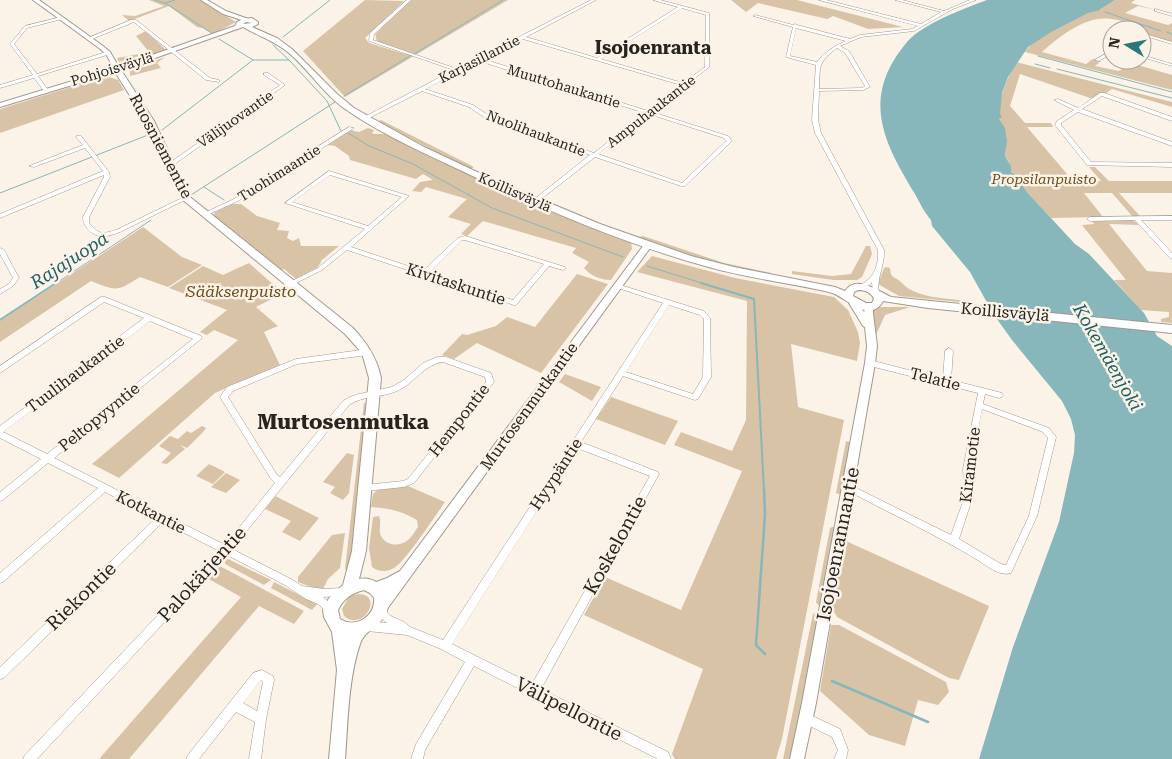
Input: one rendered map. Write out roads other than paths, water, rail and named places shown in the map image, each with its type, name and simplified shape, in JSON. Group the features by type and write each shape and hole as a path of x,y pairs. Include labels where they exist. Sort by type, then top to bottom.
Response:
{"main road":[{"name":"Koillisväylä","path":"241,23 256,27 288,48 334,97 365,118 534,202 721,268 836,290 864,306 876,300 1171,329"},
{"name":"Pohjoisväylä","path":"0,105 117,69 222,32 241,23"},
{"name":"Ruosniementie","path":"117,69 145,111 186,198 349,332 368,352 373,364 375,378 365,488 359,550 354,573 345,590"},
{"name":"Koillisväylä","path":"808,284 870,289 876,300"},
{"path":"851,300 850,290 857,287"},
{"name":"Ruosniementie","path":"359,550 371,586"},
{"path":"338,626 349,630 362,628 374,621 381,608 381,596 371,586 345,590 334,602 333,620 338,626 342,640 342,660 345,671"},
{"path":"338,759 345,671 352,644 362,628"}],"street":[{"name":"Ruosniementie","path":"36,0 108,53 117,69"},
{"name":"Koillisväylä","path":"204,0 241,23"},
{"path":"409,0 372,34 371,41 457,70"},
{"name":"Karjasillantie","path":"365,118 594,0"},
{"name":"Ampuhaukantie","path":"534,202 707,67 709,17 705,13 655,0"},
{"path":"821,0 920,25"},
{"path":"896,0 944,12"},
{"path":"795,25 788,57 818,64 826,54 849,40 867,35 911,31 968,1"},
{"path":"598,59 681,7"},
{"path":"1156,10 1172,14"},
{"path":"755,16 849,40"},
{"path":"46,90 12,44 26,26 60,18"},
{"path":"90,38 132,21 208,79 217,81"},
{"path":"522,37 685,85"},
{"path":"1152,37 1172,43"},
{"path":"816,90 867,88 868,84 847,52 837,46"},
{"path":"0,87 108,53"},
{"path":"1097,60 1102,57"},
{"name":"Muuttohaukantie","path":"478,59 650,112 726,137 729,141 683,185 594,155"},
{"path":"1152,59 1172,65"},
{"name":"Isojoenrannantie","path":"797,759 849,488 872,346 868,313 869,308 876,300 874,287 882,256 880,246 818,133 815,120 818,64"},
{"name":"Välijuovantie","path":"170,165 283,85 266,74"},
{"name":"Nuolihaukantie","path":"421,89 471,106 492,120 594,155"},
{"path":"1172,119 1102,94 1066,117 1058,125 1069,137 1070,143 1089,164 1172,165"},
{"path":"1056,100 1172,144"},
{"name":"Tuohimaantie","path":"205,214 236,200 351,128"},
{"path":"79,137 106,172 105,183 86,217 86,223 91,230 99,235 105,235 154,215 186,198"},
{"path":"32,166 86,146"},
{"path":"0,216 106,172"},
{"path":"290,284 320,269 347,248 406,196 329,174 288,203 369,228"},
{"path":"1090,219 1172,218"},
{"path":"1137,219 1172,257"},
{"path":"424,273 460,238 563,268"},
{"name":"Murtosenmutkantie","path":"381,608 649,244"},
{"name":"Kivitaskuntie","path":"347,248 514,303 548,263"},
{"path":"0,249 16,278 11,286 0,292"},
{"path":"857,287 868,284 879,270"},
{"path":"617,286 702,313 707,318 707,377 695,397 621,373"},
{"path":"0,370 103,300 149,318"},
{"name":"Isojoenrannantie","path":"851,300 870,329"},
{"name":"Hyypäntie","path":"445,646 667,302"},
{"name":"Peltopyyntie","path":"0,497 198,338 149,318"},
{"name":"Tuulihaukantie","path":"0,430 149,318"},
{"path":"281,484 274,477 224,397 225,392 230,388 296,362 368,352"},
{"path":"947,382 949,352"},
{"name":"Hempontie","path":"365,488 404,484 411,481 490,382 490,378 488,375 443,359 438,359 430,362 400,387 373,393"},
{"name":"Telatie","path":"870,363 999,395"},
{"name":"Kiramotie","path":"954,541 969,496 967,469 982,391"},
{"name":"Palokärjentie","path":"29,759 226,550 346,403 352,398 373,393"},
{"path":"849,488 954,541 999,568 1008,570 1034,516 1052,437 1046,430 979,405"},
{"name":"Kotkantie","path":"0,434 302,590 309,596 321,601 332,611"},
{"name":"Koskelontie","path":"534,690 655,474 576,444"},
{"path":"0,578 104,488"},
{"name":"Riekontie","path":"0,674 162,518"},
{"name":"Murtosenmutkantie","path":"371,586 390,583 410,569"},
{"name":"Kotkantie","path":"302,590 324,593 345,590"},
{"name":"Välipellontie","path":"381,608 388,619 407,630 445,646 534,690 664,756 665,759"},
{"name":"Välipellontie","path":"362,628 407,630"},
{"path":"417,759 420,748 472,660"},
{"path":"192,759 257,677 262,675 266,676 269,680 255,759"},
{"path":"235,705 261,719"},
{"path":"806,718 836,733 843,750 840,759"}],"water":[{"name":"Kokemäenjoki","path":"987,0 1115,0 1100,10 1088,13 1051,32 1028,47 1008,77 1002,93 1000,114 1002,117 999,119 1005,128 1007,141 1005,156 1011,166 1011,172 1017,176 1026,191 1075,244 1089,254 1144,313 1157,336 1172,346 1172,759 979,759 1013,647 1059,522 1074,453 1075,435 1071,419 1062,401 1012,340 994,315 970,272 932,226 931,220 893,155 881,118 881,100 884,81 893,62 914,35 933,23"}],"waterway":[{"path":"155,0 165,3"},
{"path":"165,3 175,0"},
{"path":"283,37 330,0"},
{"name":"Rajajuopa","path":"414,54 503,0"},
{"path":"165,3 213,34"},
{"path":"1105,12 1161,31"},
{"path":"1167,32 1172,34"},
{"path":"219,39 253,60"},
{"path":"273,45 289,60"},
{"name":"Rajajuopa","path":"344,96 410,56"},
{"path":"1038,56 1172,92"},
{"path":"162,130 253,60"},
{"path":"253,60 289,60"},
{"path":"289,60 329,106"},
{"path":"1035,64 1050,68"},
{"path":"1057,69 1172,98"},
{"name":"Rajajuopa","path":"329,106 335,102"},
{"name":"Rajajuopa","path":"191,195 329,106"},
{"path":"329,106 341,131"},
{"path":"348,133 369,146 413,164 492,208 623,257"},
{"path":"0,193 148,135"},
{"path":"204,187 224,200"},
{"name":"Rajajuopa","path":"55,284 151,220"},
{"path":"647,266 705,284"},
{"name":"Rajajuopa","path":"0,320 56,283"},
{"path":"701,283 754,299 764,491"},
{"path":"764,490 765,514 756,645 765,654"},
{"path":"832,681 928,722"}],"district":[{"name":"Isojoenranta","path":"653,47"},
{"name":"Murtosenmutka","path":"343,422"}],"park label":[{"name":"Propsilanpuisto","path":"1044,179"},
{"name":"Sääksenpuisto","path":"241,291"}]}
